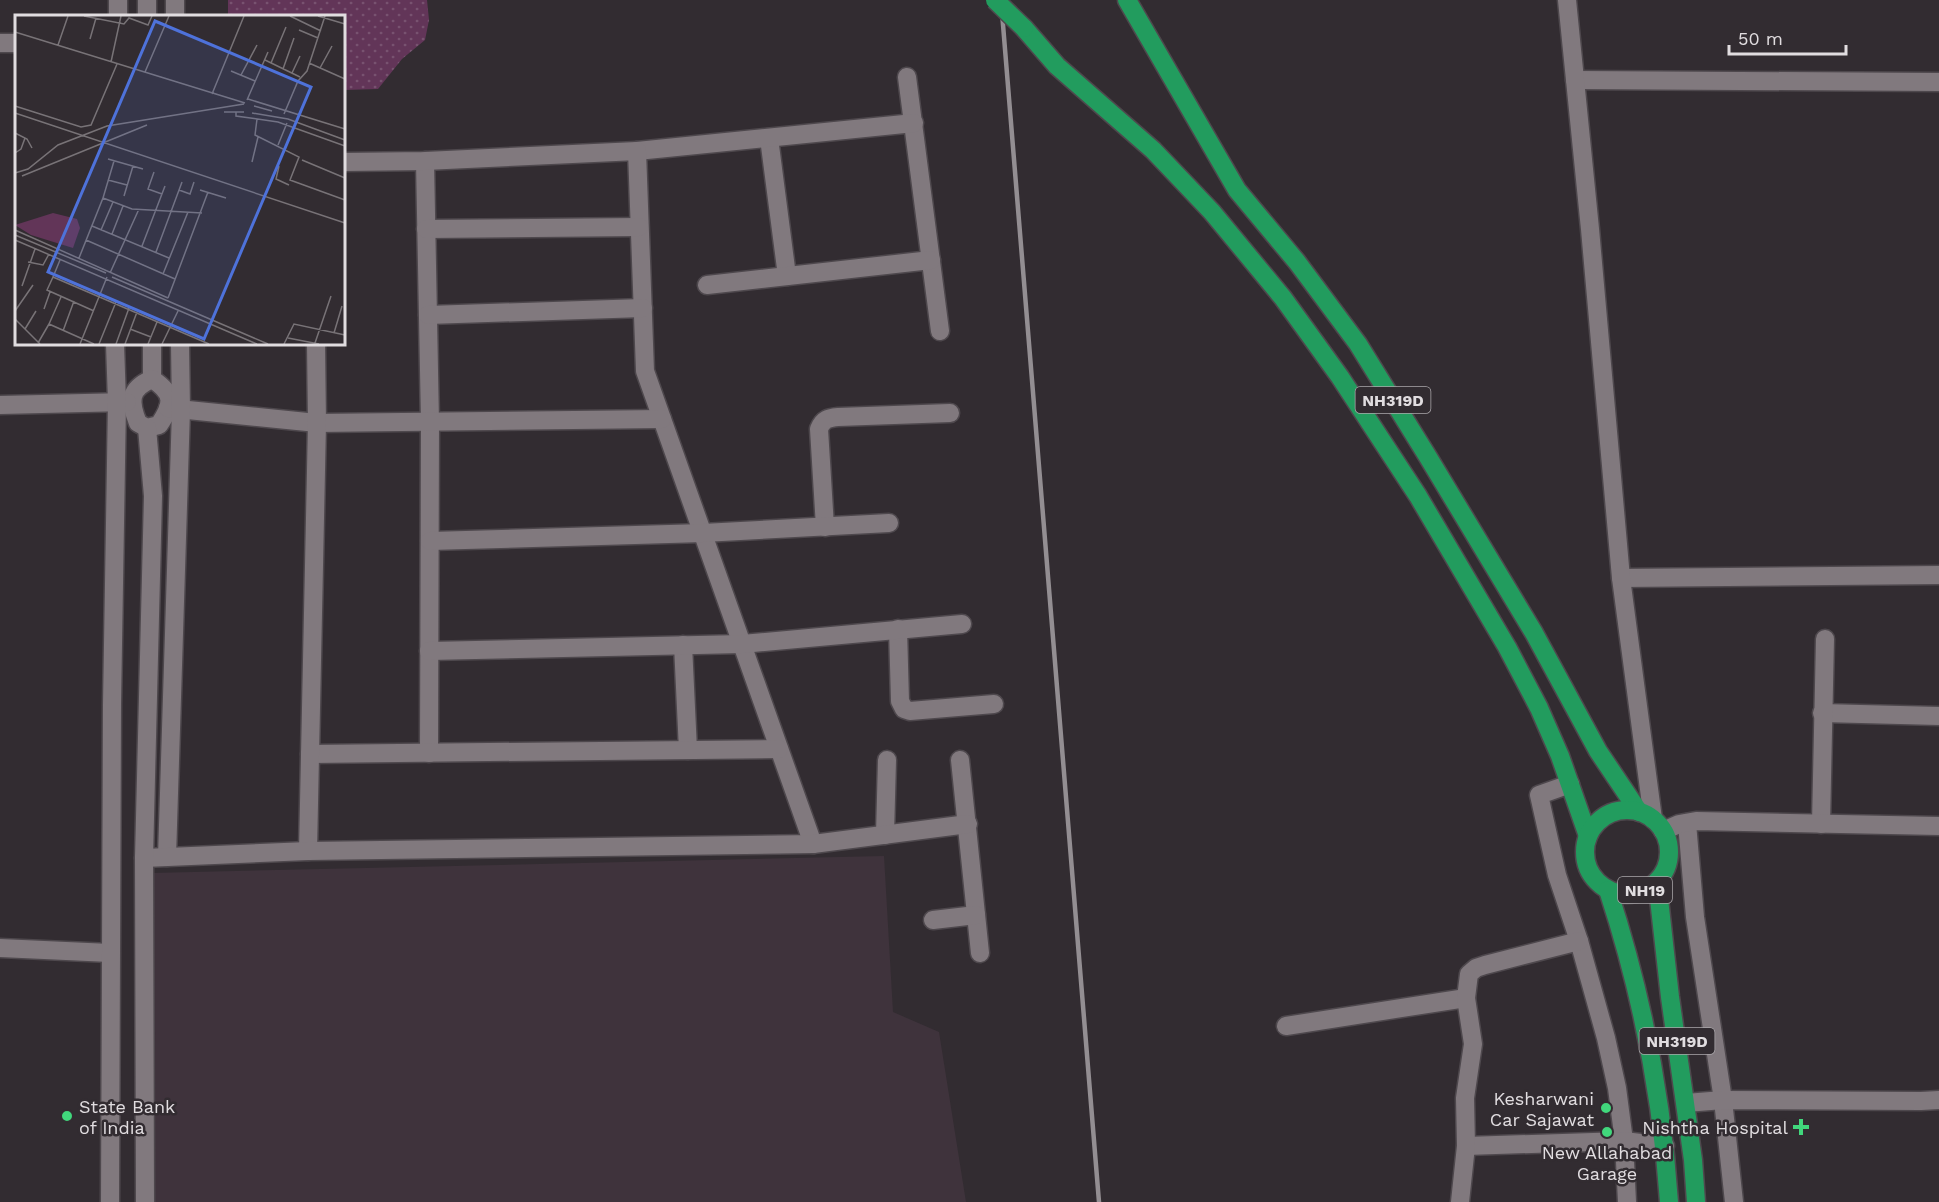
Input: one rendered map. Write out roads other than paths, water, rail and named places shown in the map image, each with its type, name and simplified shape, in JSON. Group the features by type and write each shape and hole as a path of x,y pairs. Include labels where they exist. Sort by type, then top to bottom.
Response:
{"highway":[{"name":"NH319D","path":"995,0 1024,28 1057,66 1153,150 1212,212 1290,307 1340,377 1418,496 1484,607 1539,708 1560,756 1588,836"},
{"name":"NH319D","path":"1127,0 1236,190 1297,262 1358,344 1534,633 1598,751 1652,821"},
{"path":"1588,836 1596,823 1609,814 1624,810 1652,821"},
{"name":"NH19","path":"1588,836 1585,851 1588,867 1596,880 1608,890 1622,894 1638,893 1657,881 1668,861 1668,845 1652,821"},
{"name":"NH319D","path":"1657,881 1670,997 1686,1103 1696,1202"},
{"name":"NH319D","path":"1608,890 1626,944 1643,1019 1665,1146 1669,1202"}],"street":[{"path":"1567,0 1621,578 1652,821 1939,826"},
{"path":"907,77 940,331"},
{"path":"1575,80 1939,82"},
{"path":"345,162 425,161 637,151 914,123"},
{"path":"769,138 787,276"},
{"path":"637,151 645,371 813,844"},
{"path":"425,161 430,422 429,753"},
{"path":"426,229 639,227"},
{"path":"707,285 931,260"},
{"path":"428,315 643,308"},
{"path":"110,1202 111,823 124,402 115,345"},
{"path":"152,345 152,379"},
{"path":"167,857 174,409 180,345"},
{"path":"308,851 317,423 316,345"},
{"path":"0,405 124,402 141,384 152,379"},
{"path":"152,379 165,387 174,409"},
{"path":"124,402 138,423 147,428 159,425 174,409"},
{"path":"174,409 317,423 662,419"},
{"path":"825,526 819,429 825,420 838,417 950,413"},
{"path":"145,1202 144,826 153,496 147,428"},
{"path":"430,541 703,533 889,523"},
{"path":"1621,578 1939,575"},
{"path":"429,651 742,644 962,624"},
{"path":"898,630 900,701 904,709 910,711 994,704"},
{"path":"1821,824 1825,639"},
{"path":"683,645 688,750"},
{"path":"1822,712 1939,716"},
{"path":"310,754 779,749"},
{"path":"885,835 886,760"},
{"path":"960,760 980,953"},
{"path":"1570,784 1539,795 1557,876 1579,941 1617,1089 1624,1141 1627,1202"},
{"path":"111,823 144,826"},
{"path":"1687,823 1695,916 1723,1100 1734,1202"},
{"path":"144,858 308,851 813,844 968,824"},
{"path":"933,920 976,915"},
{"path":"1460,1202 1466,1146 1465,1098 1473,1044 1466,998 1469,974 1476,968 1579,941"},
{"path":"0,948 110,953"},
{"path":"1286,1026 1466,998"},
{"path":"1686,1103 1723,1100 1939,1100"},
{"path":"1466,1146 1624,1141 1665,1146"}],"railway":[{"path":"1001,0 1099,1202"}],"place":[{"name":"Kesharwani Car Sajawat","path":"1606,1108"},
{"name":"State Bank of India","path":"67,1116"},
{"name":"Nishtha Hospital","path":"1801,1127"},
{"name":"New Allahabad Garage","path":"1607,1132"}]}
